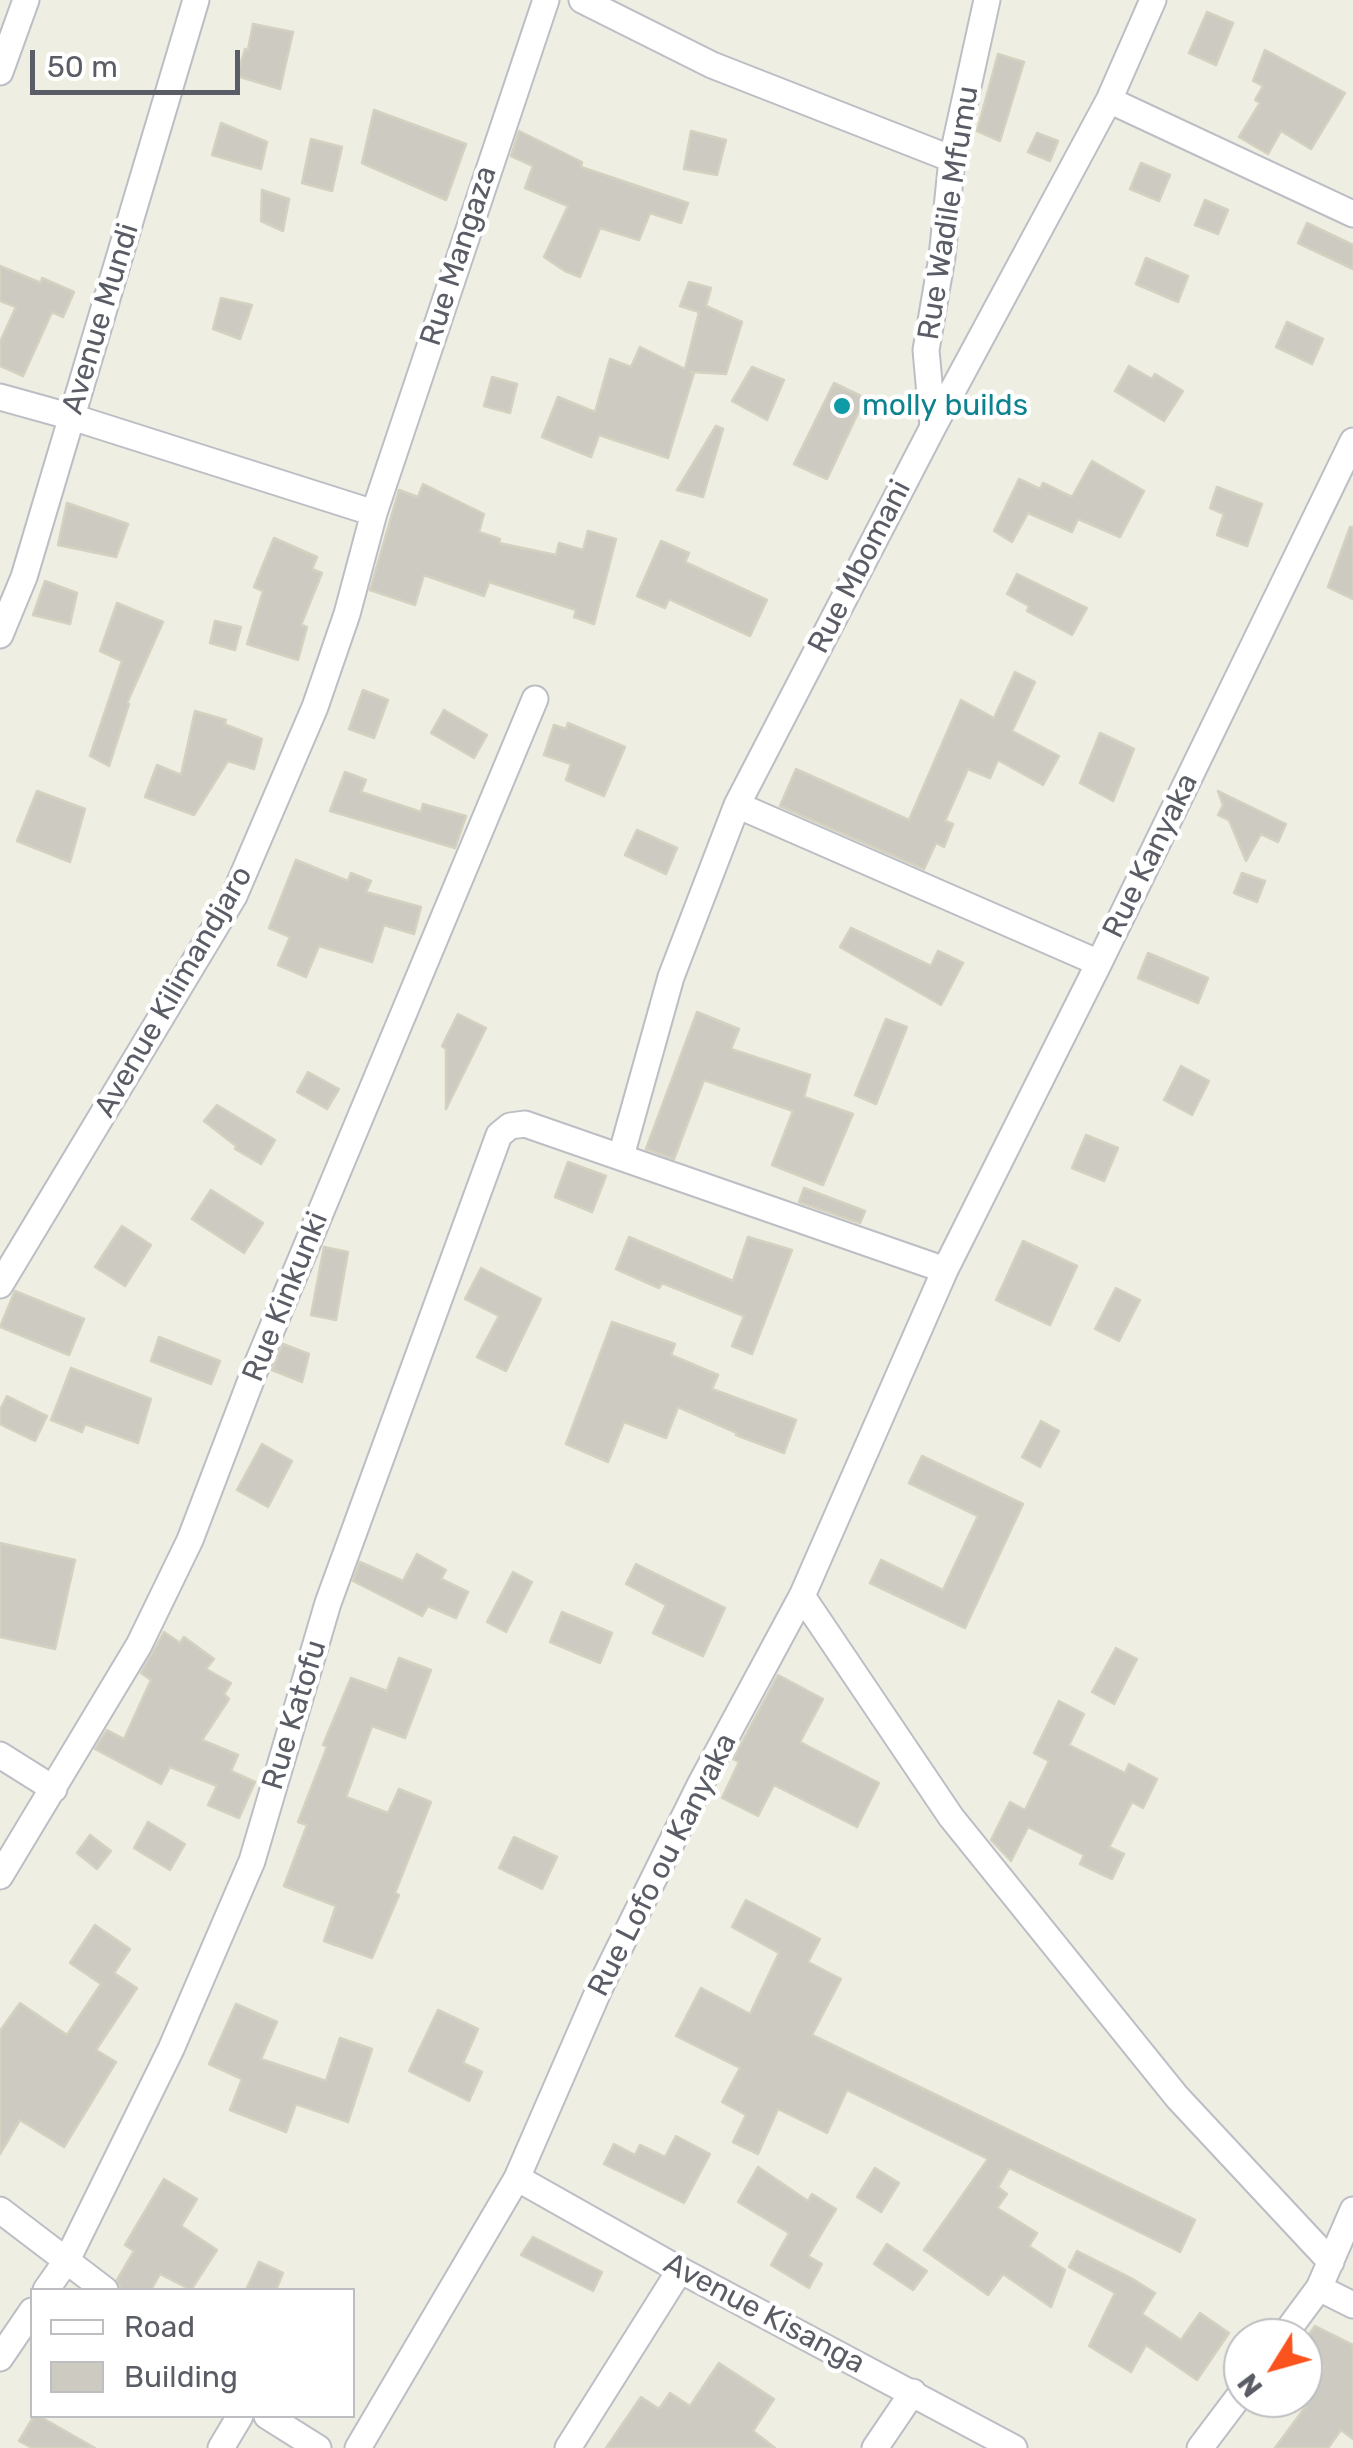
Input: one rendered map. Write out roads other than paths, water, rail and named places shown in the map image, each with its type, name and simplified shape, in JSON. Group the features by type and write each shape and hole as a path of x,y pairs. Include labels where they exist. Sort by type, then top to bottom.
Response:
{"street":[{"path":"0,72 26,0"},
{"name":"Avenue Mundi","path":"0,635 24,577 196,0"},
{"name":"Rue Mangaza","path":"374,513 546,0"},
{"path":"582,0 712,65 952,158"},
{"name":"Rue Wadile Mfumu","path":"933,426 926,350 942,257 952,158 988,0"},
{"name":"Rue Mbomani","path":"621,1156 671,976 737,805 933,426 1110,100 1153,0"},
{"path":"1110,100 1353,214"},
{"path":"0,397 374,513"},
{"name":"Rue Kanyaka","path":"945,1270 1353,441"},
{"name":"Avenue Kilimandjaro","path":"0,1285 234,896 316,708 374,513"},
{"name":"Rue Kinkunki","path":"0,1876 139,1646 190,1540 256,1367 535,699"},
{"path":"737,805 1099,963"},
{"name":"Rue Katofu","path":"47,2288 67,2260 171,2049 252,1860 328,1603 499,1135 510,1126 525,1124 621,1156"},
{"path":"621,1156 945,1270"},
{"name":"Rue Lofo ou Kanyaka","path":"358,2448 516,2178 601,1986 700,1785 802,1596 945,1270"},
{"path":"802,1596 951,1817 1177,2098 1331,2262"},
{"path":"0,1754 54,1789"},
{"name":"Avenue Kisanga","path":"516,2178 1014,2448"},
{"path":"0,2210 102,2288"},
{"path":"1297,2318 1320,2288 1353,2210"},
{"path":"568,2448 680,2270"},
{"path":"1320,2288 1353,2305"},
{"path":"0,2358 30,2313"},
{"path":"875,2448 913,2392"},
{"path":"221,2448 239,2418"},
{"path":"270,2418 318,2448"},
{"path":"1200,2448 1223,2418"}],"place":[{"name":"molly builds","path":"842,406"}]}
